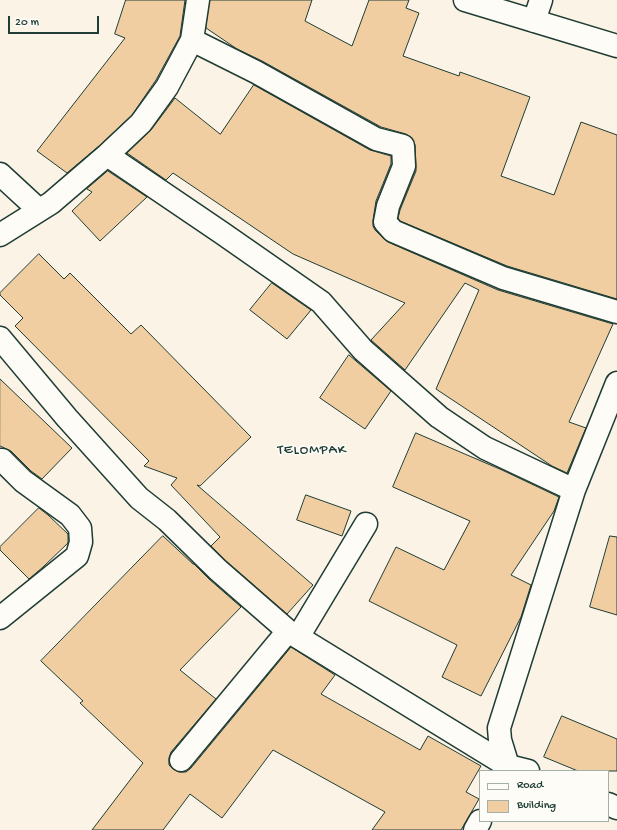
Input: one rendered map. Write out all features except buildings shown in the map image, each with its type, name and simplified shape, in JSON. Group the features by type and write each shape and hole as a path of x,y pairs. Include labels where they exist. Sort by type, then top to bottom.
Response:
{"street":[{"path":"0,235 51,203 107,155 141,123 163,93 192,40 198,0"},
{"path":"464,0 617,46"},
{"path":"534,21 541,0"},
{"path":"192,40 256,72 376,139 403,146 404,166 388,206 385,222 393,231 503,278 617,312"},
{"path":"107,155 321,302 363,350 439,416 485,448 574,490"},
{"path":"0,174 39,210"},
{"path":"0,338 67,418 140,498 167,520 218,570 293,634 514,769"},
{"path":"514,769 500,740 499,728 574,490 617,383"},
{"path":"0,460 2,460 23,481 70,515 80,528 81,542 77,556 0,618"},
{"path":"181,760 293,634 366,524"}],"district":[{"name":"TELOMPAK","path":"312,451"}]}
